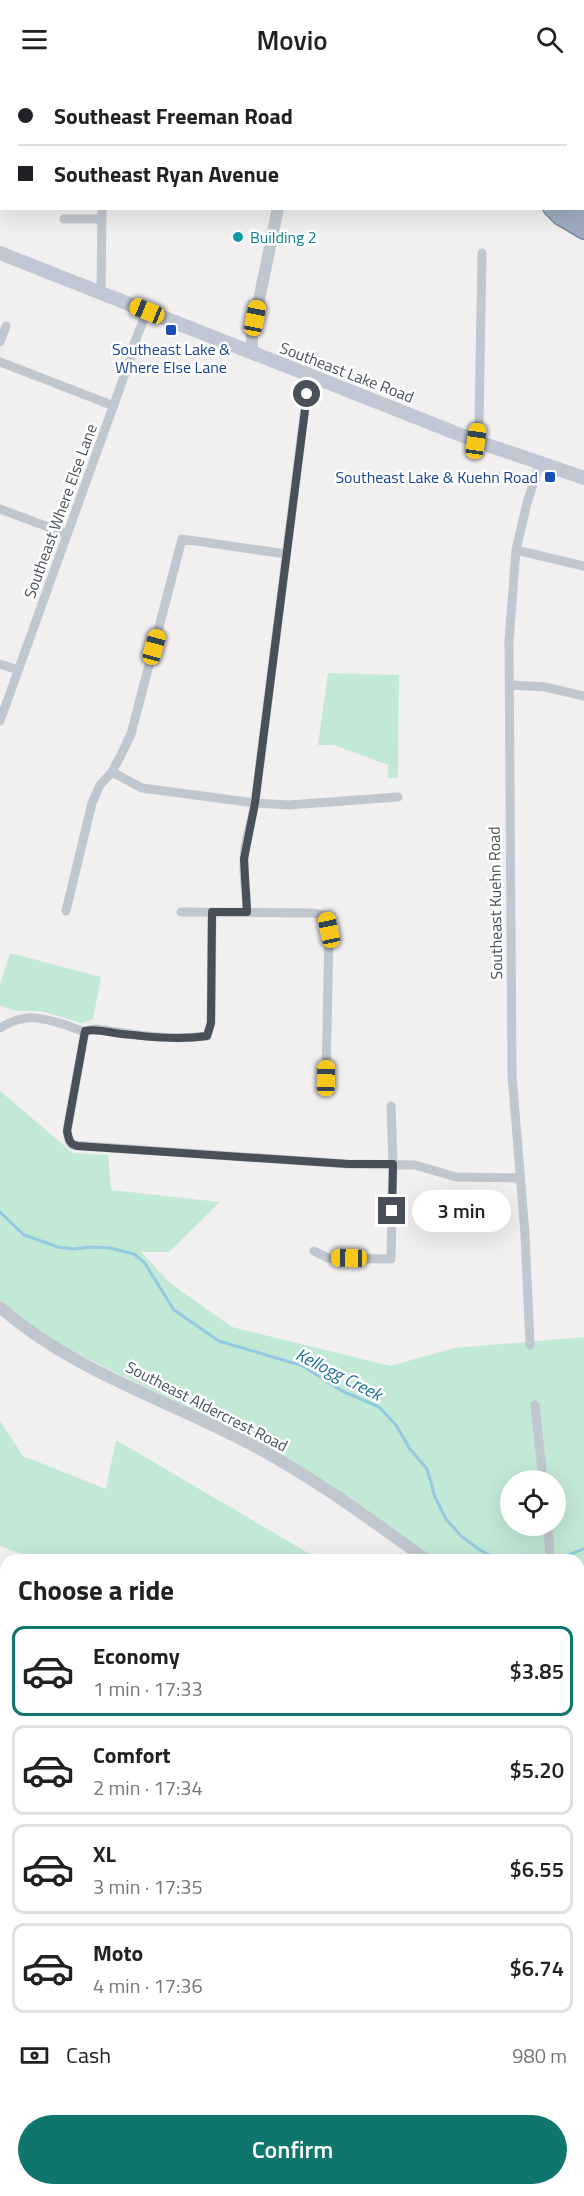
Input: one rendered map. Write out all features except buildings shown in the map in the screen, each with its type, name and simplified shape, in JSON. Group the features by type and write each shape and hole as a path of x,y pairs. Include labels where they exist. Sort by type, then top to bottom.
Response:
{"highway":[{"path":"561,211 584,214"},
{"path":"561,211 584,231"},
{"path":"561,211 584,237"}],"main road":[{"name":"Southeast Lake Road","path":"0,253 476,441 584,478"}],"street":[{"path":"101,292 102,210"},
{"path":"252,353 252,334 278,210"},
{"path":"64,219 102,219"},
{"path":"476,441 479,422 482,253"},
{"name":"Southeast Where Else Lane","path":"0,721 147,311"},
{"path":"0,342 6,326"},
{"path":"0,362 114,406"},
{"path":"247,912 244,859 255,803 309,376"},
{"name":"Southeast Kuehn Road","path":"530,1345 525,1234 512,1074 508,641 516,550 527,503 540,463"},
{"path":"0,509 67,534"},
{"path":"66,912 92,804 100,784 112,772 131,734 182,540 286,554"},
{"path":"516,550 584,566"},
{"path":"0,664 18,670"},
{"path":"510,686 545,687 584,696"},
{"path":"112,772 142,788 255,803 289,804 398,797"},
{"path":"181,912 314,913 326,916 329,930 326,1078"},
{"path":"0,1028 10,1022 40,1017 85,1031 94,1029 121,1034 190,1038 207,1036 211,1023 212,912"},
{"path":"85,1031 67,1131 72,1145 338,1163 421,1166 456,1177 519,1178"},
{"path":"314,1251 328,1258 391,1259 393,1164 391,1106"},
{"name":"Southeast Aldercrest Road","path":"0,1307 45,1341 84,1363 255,1446 284,1463 350,1504 419,1554"},
{"path":"535,1405 542,1470"},
{"path":"549,1536 550,1554"}],"green space":[{"path":"328,673 399,675 398,778 388,778 388,765 334,745 318,745"},
{"path":"10,953 101,977 93,1019 82,1023 41,1011 17,1011 0,1006 0,984"},
{"path":"0,1091 73,1153 108,1155 111,1190 220,1202 169,1252 141,1252 171,1284 232,1327 390,1366 455,1348 584,1337 584,1554 425,1554 374,1517 278,1454 48,1339 0,1300"},
{"path":"0,1421 23,1456 106,1489 116,1440 310,1554 22,1554 0,1546"}],"waterway":[{"name":"Kellogg Creek","path":"0,1212 24,1235 58,1247 110,1248 134,1254 144,1262 174,1310 219,1341 303,1366 342,1391 379,1407 396,1425 410,1449 427,1469 435,1497 446,1519 461,1536 488,1554"},
{"name":"Kellogg Creek","path":"571,1554 584,1549"}],"place":[{"name":"Building 2","path":"238,237"},
{"name":"Southeast Lake & Where Else Lane","path":"171,330"},
{"name":"Southeast Lake & Kuehn Road","path":"550,477"}],"route":[{"path":"307,394 255,803 245,845 244,872 247,912 212,912 211,1023 207,1036 190,1038 121,1034 94,1029 85,1031 67,1131 69,1141 72,1145 77,1146 348,1164 393,1164 392,1211"}]}
